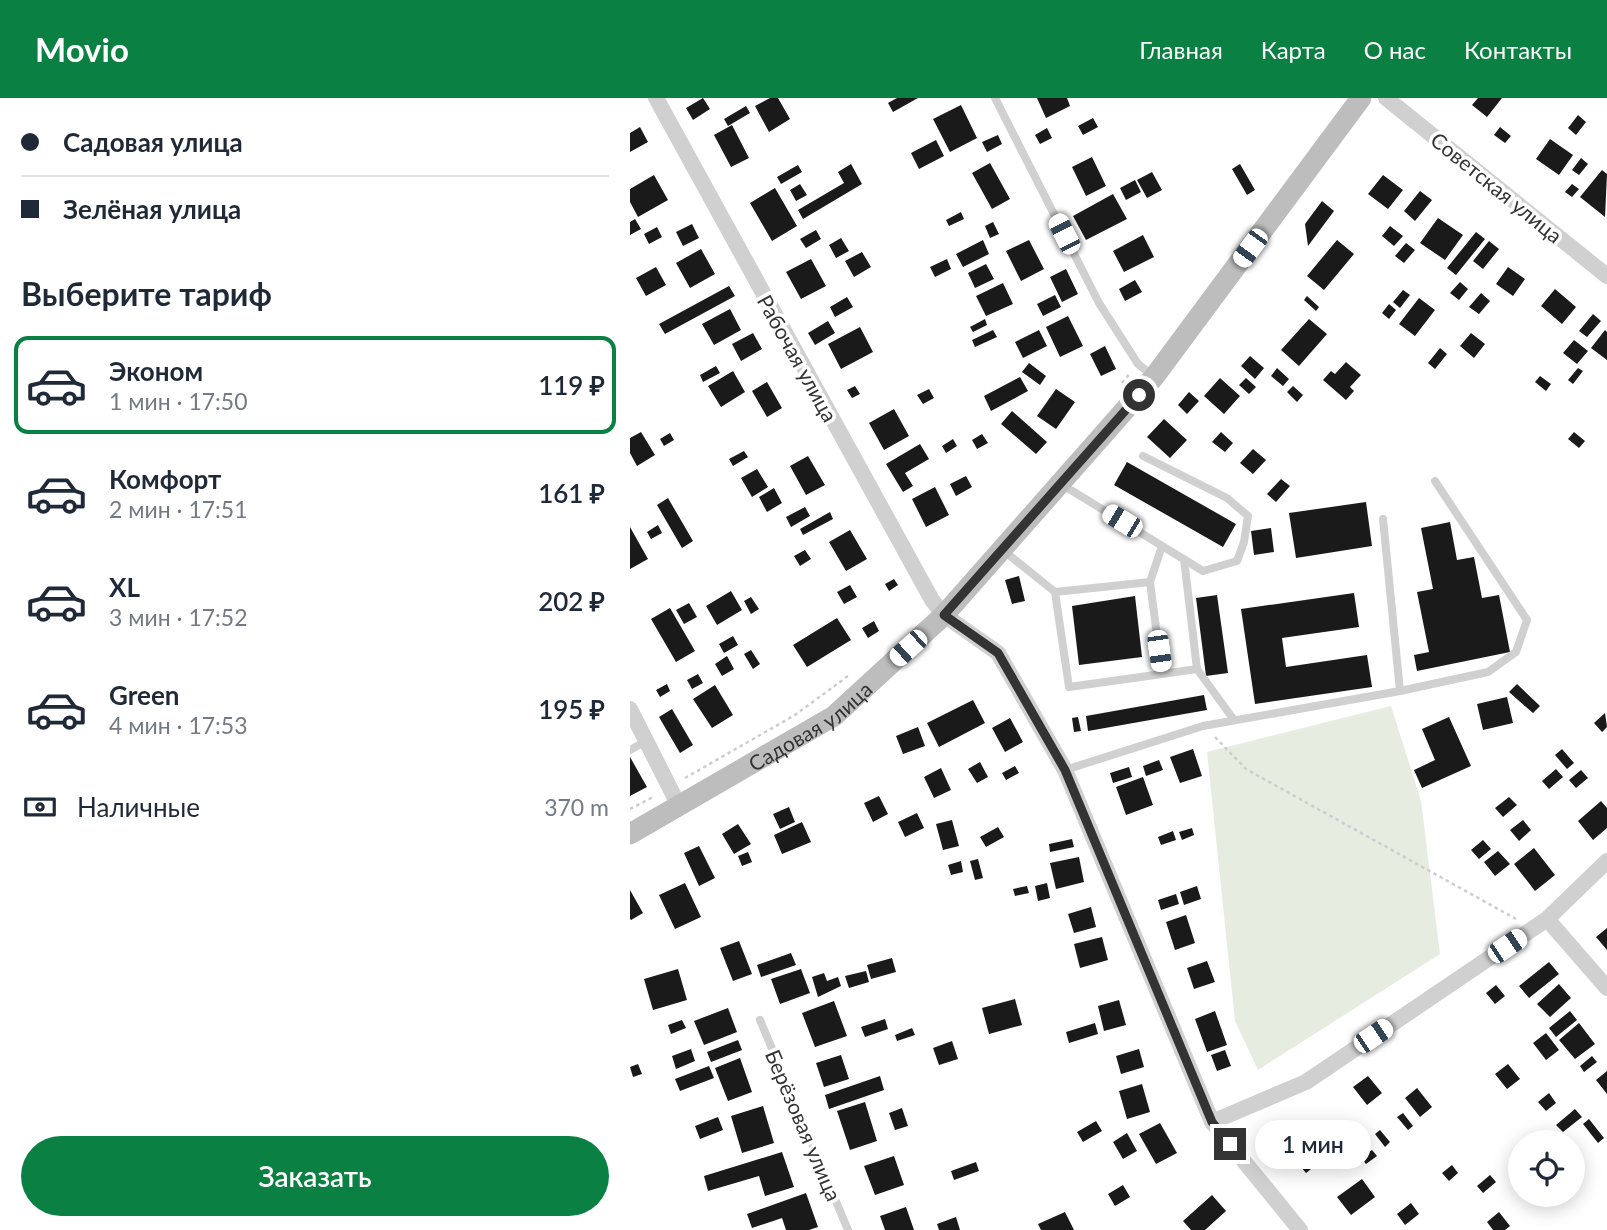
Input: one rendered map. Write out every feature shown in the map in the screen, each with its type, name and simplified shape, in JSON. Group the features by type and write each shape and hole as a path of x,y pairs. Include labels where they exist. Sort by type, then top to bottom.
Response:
{"street":[{"name":"Рабочая улица","path":"656,98 932,600 944,615"},
{"name":"Садовая улица","path":"630,834 674,797 834,716 944,615 1061,484 1146,371 1361,98"},
{"name":"Советская улица","path":"1386,98 1607,276"},
{"path":"944,615 998,653 1065,770 1212,1122 1300,1230"},
{"path":"630,709 674,797"},
{"path":"1212,1122 1306,1082 1547,919 1607,861"},
{"path":"1547,919 1607,988"}],"lane":[{"path":"995,98 1099,303 1146,371"},
{"path":"1061,484 1203,571 1237,561 1244,542 1248,516 1227,498 1143,456"},
{"path":"1065,770 1203,726 1401,691 1488,672 1516,652 1527,620 1435,481"},
{"path":"1383,519 1401,691"},
{"path":"1162,546 1150,582 1162,674"},
{"path":"1003,551 1055,592 1069,687 1196,669"},
{"path":"1184,559 1196,669 1234,720"},
{"path":"1055,592 1150,582"},
{"path":"630,750 646,741"},
{"name":"Берёзовая улица","path":"760,1020 848,1230"}],"path":[{"path":"1120,385 1146,371"},
{"path":"630,809 674,797 849,676"},
{"path":"1203,726 1246,769 1513,916 1530,930"}],"shaded area":[{"path":"1391,706 1421,801 1440,954 1258,1070 1235,1021 1207,752"}],"building":[{"path":"703,98 710,109 693,120 686,108"},
{"path":"770,98 778,98 790,119 769,132 755,106"},
{"path":"897,98 918,98 893,112 888,103"},
{"path":"1037,98 1067,98 1070,106 1046,118"},
{"path":"1478,98 1502,98 1487,117 1472,105"},
{"path":"961,105 977,138 950,152 933,119"},
{"path":"746,106 750,113 728,126 724,119"},
{"path":"1578,115 1586,122 1576,135 1568,128"},
{"path":"1093,118 1098,127 1083,135 1078,126"},
{"path":"732,125 749,158 731,167 714,135"},
{"path":"640,127 648,142 630,152 630,133"},
{"path":"1500,127 1511,136 1505,143 1494,135"},
{"path":"1047,128 1052,138 1040,144 1035,135"},
{"path":"998,135 1002,144 987,152 982,142"},
{"path":"1550,139 1573,155 1559,175 1536,159"},
{"path":"936,140 944,156 919,169 911,153"},
{"path":"1092,157 1106,186 1086,196 1072,167"},
{"path":"1581,158 1588,164 1579,175 1572,170"},
{"path":"990,163 1010,199 992,209 972,173"},
{"path":"851,164 862,184 803,219 798,210 844,183 838,172"},
{"path":"1240,164 1255,190 1247,195 1232,169"},
{"path":"798,165 802,172 781,184 777,177"},
{"path":"1602,170 1607,174 1605,217 1580,197"},
{"path":"1152,172 1162,190 1147,198 1137,180"},
{"path":"654,175 668,200 638,217 630,202 630,189"},
{"path":"1383,175 1403,190 1388,209 1368,194"},
{"path":"1135,180 1141,192 1126,200 1120,188"},
{"path":"800,184 807,195 796,201 790,190"},
{"path":"1572,184 1579,189 1572,197 1565,192"},
{"path":"775,188 797,226 772,241 750,203"},
{"path":"1420,191 1432,200 1415,221 1404,211"},
{"path":"1113,194 1127,219 1086,240 1073,216"},
{"path":"1322,201 1334,211 1308,246 1305,224"},
{"path":"961,212 964,219 949,226 946,220"},
{"path":"1438,218 1463,235 1445,260 1420,243"},
{"path":"635,219 641,229 630,235 630,222"},
{"path":"993,222 999,234 990,238 985,226"},
{"path":"692,224 699,238 683,246 676,232"},
{"path":"1390,226 1403,236 1394,246 1382,236"},
{"path":"657,227 662,237 649,244 644,234"},
{"path":"816,230 821,239 806,248 800,239"},
{"path":"1476,232 1485,239 1456,275 1447,268"},
{"path":"1143,235 1154,257 1124,272 1113,251"},
{"path":"841,238 849,251 836,258 829,245"},
{"path":"983,240 989,254 963,267 956,254"},
{"path":"1029,240 1044,269 1021,281 1006,251"},
{"path":"1337,240 1354,254 1324,290 1307,276"},
{"path":"1489,241 1499,249 1483,269 1473,261"},
{"path":"1406,243 1415,250 1404,263 1395,256"},
{"path":"701,249 715,274 690,288 676,263"},
{"path":"862,252 871,267 854,277 845,261"},
{"path":"811,259 826,286 801,299 786,272"},
{"path":"947,259 951,269 935,277 930,267"},
{"path":"986,264 994,279 975,288 968,273"},
{"path":"656,267 666,285 646,296 636,278"},
{"path":"1508,267 1525,279 1513,296 1496,284"},
{"path":"1066,269 1078,294 1062,302 1050,277"},
{"path":"1135,280 1142,292 1125,301 1119,289"},
{"path":"1460,282 1468,289 1459,300 1450,293"},
{"path":"1003,283 1013,304 986,316 976,296"},
{"path":"729,286 735,296 665,334 659,324"},
{"path":"1555,289 1576,307 1562,324 1541,306"},
{"path":"1403,290 1410,295 1400,308 1393,302"},
{"path":"1481,293 1490,301 1479,314 1469,307"},
{"path":"1055,295 1061,307 1043,316 1037,304"},
{"path":"1307,296 1319,307 1316,311 1304,300"},
{"path":"847,297 853,307 835,317 830,307"},
{"path":"1419,298 1435,310 1415,336 1399,324"},
{"path":"1389,304 1396,310 1389,319 1382,313"},
{"path":"730,309 741,330 714,345 702,324"},
{"path":"1593,314 1601,321 1587,337 1579,331"},
{"path":"1068,316 1083,346 1060,357 1046,327"},
{"path":"985,319 987,325 973,332 970,327"},
{"path":"1309,319 1327,334 1299,366 1281,350"},
{"path":"828,321 835,333 815,345 808,333"},
{"path":"860,327 873,352 841,369 828,344"},
{"path":"993,330 997,337 975,347 972,340"},
{"path":"1039,330 1047,346 1023,358 1015,342"},
{"path":"1605,330 1607,332 1607,360 1591,348"},
{"path":"753,333 762,349 741,361 732,344"},
{"path":"1471,333 1485,344 1474,358 1460,346"},
{"path":"1574,340 1588,351 1577,364 1563,353"},
{"path":"1105,346 1116,369 1101,376 1090,354"},
{"path":"1440,348 1447,354 1435,369 1428,363"},
{"path":"1250,356 1264,368 1255,379 1241,366"},
{"path":"1346,362 1361,375 1350,387 1354,391 1346,400 1323,380 1331,371 1335,374"},
{"path":"1029,363 1046,376 1040,385 1022,372"},
{"path":"716,366 720,373 703,382 700,375"},
{"path":"1277,368 1289,379 1283,386 1271,376"},
{"path":"1578,368 1583,371 1573,384 1568,380"},
{"path":"733,371 745,392 721,407 708,386"},
{"path":"1540,376 1551,384 1546,391 1535,382"},
{"path":"1020,377 1028,391 991,411 984,396"},
{"path":"1220,378 1240,396 1224,414 1204,396"},
{"path":"1246,378 1256,387 1249,394 1239,385"},
{"path":"767,382 782,408 767,417 752,391"},
{"path":"855,386 860,394 852,398 847,390"},
{"path":"1293,386 1303,395 1297,402 1287,392"},
{"path":"929,389 934,398 923,404 917,395"},
{"path":"1056,389 1075,402 1056,429 1037,416"},
{"path":"1189,392 1199,401 1187,414 1178,405"},
{"path":"894,409 909,436 884,450 869,423"},
{"path":"1012,411 1047,442 1036,454 1001,424"},
{"path":"1164,419 1187,440 1170,458 1147,437"},
{"path":"641,432 655,455 637,466 630,453 630,438"},
{"path":"1221,432 1233,443 1225,452 1212,442"},
{"path":"1574,432 1585,441 1579,448 1568,439"},
{"path":"670,433 674,440 664,446 660,439"},
{"path":"982,434 988,443 977,449 972,440"},
{"path":"953,439 957,446 946,453 942,446"},
{"path":"920,444 929,459 905,473 913,486 903,492 886,464"},
{"path":"1253,449 1266,460 1253,474 1240,463"},
{"path":"744,451 748,457 733,466 729,459"},
{"path":"808,456 825,485 806,495 790,466"},
{"path":"1127,462 1236,524 1223,547 1114,485"},
{"path":"757,469 768,487 752,497 741,478"},
{"path":"966,476 972,487 956,496 950,484"},
{"path":"1281,479 1290,486 1276,502 1267,494"},
{"path":"935,487 949,515 926,527 912,499"},
{"path":"774,488 782,503 767,512 759,497"},
{"path":"668,498 693,541 682,548 657,505"},
{"path":"1366,502 1372,546 1296,558 1289,513"},
{"path":"805,507 810,516 791,527 786,517"},
{"path":"830,512 833,519 803,535 800,529"},
{"path":"1450,522 1457,560 1474,557 1482,598 1499,595 1510,652 1417,671 1414,655 1429,652 1417,592 1433,589 1421,528"},
{"path":"658,525 662,533 651,539 647,532"},
{"path":"630,527 648,559 630,569"},
{"path":"1271,528 1274,552 1254,555 1251,531"},
{"path":"850,530 867,559 846,571 829,542"},
{"path":"805,550 811,559 800,566 794,556"},
{"path":"1019,576 1025,601 1012,604 1005,580"},
{"path":"894,579 898,585 889,591 885,584"},
{"path":"850,585 857,597 844,604 837,592"},
{"path":"731,591 742,610 717,625 706,606"},
{"path":"1354,593 1359,627 1282,638 1286,667 1367,655 1372,687 1255,704 1241,609"},
{"path":"1217,595 1228,673 1206,676 1196,598"},
{"path":"1135,596 1142,657 1079,665 1072,606"},
{"path":"751,597 759,609 751,614 744,601"},
{"path":"689,603 697,617 684,624 676,610"},
{"path":"670,608 695,651 676,662 651,619"},
{"path":"837,618 851,640 807,667 793,645"},
{"path":"874,621 879,631 868,638 862,628"},
{"path":"733,636 738,645 724,653 719,644"},
{"path":"751,650 760,664 753,669 744,654"},
{"path":"727,656 734,669 722,676 715,664"},
{"path":"698,674 703,683 692,689 687,680"},
{"path":"667,684 670,691 660,697 656,690"},
{"path":"1517,684 1540,706 1533,713 1509,692"},
{"path":"715,685 733,715 712,728 693,699"},
{"path":"1204,695 1207,710 1088,731 1086,716"},
{"path":"1507,697 1513,723 1483,730 1477,704"},
{"path":"973,700 985,723 939,747 927,723"},
{"path":"672,709 693,745 680,753 659,717"},
{"path":"1605,713 1607,727 1602,732 1594,723"},
{"path":"1078,717 1081,731 1074,732 1072,718"},
{"path":"1449,717 1471,766 1422,788 1414,770 1435,760 1422,729"},
{"path":"1010,718 1023,742 1005,752 992,728"},
{"path":"918,727 925,746 903,754 896,736"},
{"path":"1193,749 1202,776 1180,783 1170,757"},
{"path":"1562,749 1574,763 1567,769 1555,755"},
{"path":"630,757 647,787 630,796"},
{"path":"1159,760 1163,770 1146,776 1143,766"},
{"path":"980,762 988,777 977,783 968,769"},
{"path":"1015,766 1019,773 1006,780 1002,773"},
{"path":"1129,767 1132,777 1113,783 1110,773"},
{"path":"941,768 951,790 934,798 924,777"},
{"path":"1556,769 1563,777 1549,789 1542,781"},
{"path":"1581,770 1588,778 1576,788 1569,780"},
{"path":"1143,777 1153,805 1126,815 1116,787"},
{"path":"879,796 888,814 873,822 864,803"},
{"path":"1509,797 1517,805 1503,817 1495,808"},
{"path":"1601,801 1607,808 1607,828 1593,840 1578,821"},
{"path":"789,807 795,822 780,829 773,814"},
{"path":"917,813 924,828 905,837 898,822"},
{"path":"952,820 959,846 943,850 936,824"},
{"path":"1523,820 1531,830 1519,841 1510,830"},
{"path":"802,822 811,842 782,854 774,835"},
{"path":"738,824 751,844 734,854 722,834"},
{"path":"998,827 1004,837 986,847 980,837"},
{"path":"1192,828 1194,835 1182,840 1179,832"},
{"path":"1173,831 1176,840 1161,845 1158,837"},
{"path":"1072,839 1074,847 1050,852 1049,844"},
{"path":"1483,840 1491,849 1479,859 1471,850"},
{"path":"699,846 715,878 699,886 684,853"},
{"path":"1534,848 1555,875 1535,891 1514,864"},
{"path":"1498,851 1510,864 1495,876 1484,862"},
{"path":"748,852 752,862 742,866 738,856"},
{"path":"1079,857 1084,882 1056,889 1050,863"},
{"path":"978,859 983,878 975,880 970,861"},
{"path":"961,861 963,872 951,875 948,865"},
{"path":"685,883 701,917 675,929 659,895"},
{"path":"1047,883 1050,898 1038,901 1035,886"},
{"path":"1027,886 1029,893 1015,896 1013,889"},
{"path":"1197,886 1201,899 1184,905 1180,892"},
{"path":"630,890 643,913 631,920 630,919"},
{"path":"1176,894 1179,904 1161,910 1158,900"},
{"path":"1091,907 1096,927 1074,933 1068,914"},
{"path":"1186,915 1195,943 1175,950 1166,922"},
{"path":"1607,928 1607,950 1596,937"},
{"path":"1102,937 1108,960 1080,968 1074,944"},
{"path":"739,941 752,974 733,981 720,948"},
{"path":"791,953 796,965 761,977 757,965"},
{"path":"892,958 896,972 871,979 867,965"},
{"path":"1207,961 1215,982 1194,989 1187,968"},
{"path":"1549,962 1559,974 1529,998 1519,986"},
{"path":"678,969 687,1000 653,1010 644,979"},
{"path":"801,969 810,993 780,1004 771,979"},
{"path":"866,971 869,982 849,988 845,976"},
{"path":"824,973 827,981 838,977 841,986 818,997 812,977"},
{"path":"1559,984 1571,998 1550,1017 1537,1004"},
{"path":"1496,985 1505,996 1495,1004 1486,993"},
{"path":"1015,999 1022,1025 989,1034 982,1008"},
{"path":"1119,1000 1126,1025 1104,1031 1098,1006"},
{"path":"834,1001 847,1036 815,1047 802,1013"},
{"path":"728,1008 737,1032 704,1045 694,1021"},
{"path":"1215,1011 1227,1045 1207,1052 1195,1019"},
{"path":"1570,1011 1577,1020 1556,1037 1549,1028"},
{"path":"885,1019 888,1029 865,1037 861,1027"},
{"path":"682,1020 686,1028 671,1034 668,1025"},
{"path":"1095,1023 1098,1034 1069,1043 1066,1032"},
{"path":"1579,1023 1595,1044 1575,1059 1559,1040"},
{"path":"912,1028 915,1035 897,1041 895,1035"},
{"path":"1546,1033 1559,1050 1546,1060 1533,1043"},
{"path":"738,1040 742,1050 711,1062 707,1052"},
{"path":"952,1041 958,1059 939,1065 933,1048"},
{"path":"691,1049 695,1061 676,1069 672,1056"},
{"path":"1139,1049 1144,1067 1121,1074 1116,1056"},
{"path":"1225,1050 1231,1066 1217,1071 1211,1055"},
{"path":"841,1055 849,1079 824,1087 816,1063"},
{"path":"1592,1056 1597,1062 1584,1072 1580,1066"},
{"path":"740,1058 752,1092 728,1101 715,1068"},
{"path":"638,1064 642,1074 633,1077 630,1067"},
{"path":"1508,1064 1520,1079 1507,1089 1495,1074"},
{"path":"709,1066 714,1078 680,1091 675,1079"},
{"path":"1607,1071 1607,1094 1596,1080"},
{"path":"880,1076 884,1090 829,1109 825,1095"},
{"path":"1368,1076 1382,1093 1367,1105 1353,1087"},
{"path":"1142,1084 1150,1112 1127,1119 1119,1091"},
{"path":"1417,1088 1432,1107 1420,1117 1405,1098"},
{"path":"1549,1093 1556,1103 1546,1111 1538,1102"},
{"path":"865,1102 877,1141 850,1150 837,1111"},
{"path":"763,1106 774,1143 742,1153 731,1116"},
{"path":"902,1108 908,1126 895,1130 889,1113"},
{"path":"1575,1109 1582,1117 1566,1130 1561,1130 1556,1125"},
{"path":"1403,1113 1413,1126 1408,1130 1397,1117"},
{"path":"718,1117 723,1130 700,1139 695,1126"},
{"path":"1589,1119 1604,1138 1598,1143 1583,1124"},
{"path":"1096,1121 1102,1131 1083,1142 1077,1132"},
{"path":"1355,1122 1361,1128 1350,1137 1345,1130"},
{"path":"1160,1123 1177,1153 1156,1164 1139,1134"},
{"path":"1380,1130 1390,1142 1385,1147 1375,1134"},
{"path":"1127,1133 1137,1151 1123,1159 1113,1142"},
{"path":"1316,1137 1330,1154 1306,1173 1292,1156"},
{"path":"1372,1150 1377,1156 1366,1164 1361,1158"},
{"path":"782,1152 794,1187 765,1196 759,1176 708,1191 704,1176"},
{"path":"894,1156 904,1185 875,1195 864,1166"},
{"path":"976,1162 979,1171 954,1180 951,1171"},
{"path":"1452,1165 1458,1173 1449,1181 1442,1173"},
{"path":"1490,1175 1496,1182 1483,1193 1477,1186"},
{"path":"1362,1179 1375,1197 1351,1215 1337,1197"},
{"path":"1123,1185 1130,1197 1115,1206 1108,1194"},
{"path":"806,1193 818,1227 809,1230 786,1230 782,1218 752,1228 747,1214"},
{"path":"1212,1195 1226,1211 1205,1230 1191,1230 1183,1221"},
{"path":"1411,1203 1419,1214 1405,1225 1397,1214"},
{"path":"906,1207 914,1230 885,1230 880,1216"},
{"path":"1065,1212 1074,1230 1041,1230 1038,1224"},
{"path":"1499,1212 1510,1226 1505,1230 1493,1230 1487,1222"},
{"path":"956,1217 960,1230 939,1230 937,1224"}],"route":[{"path":"1139,395 944,615 998,653 1065,770 1212,1122 1230,1144"}]}
